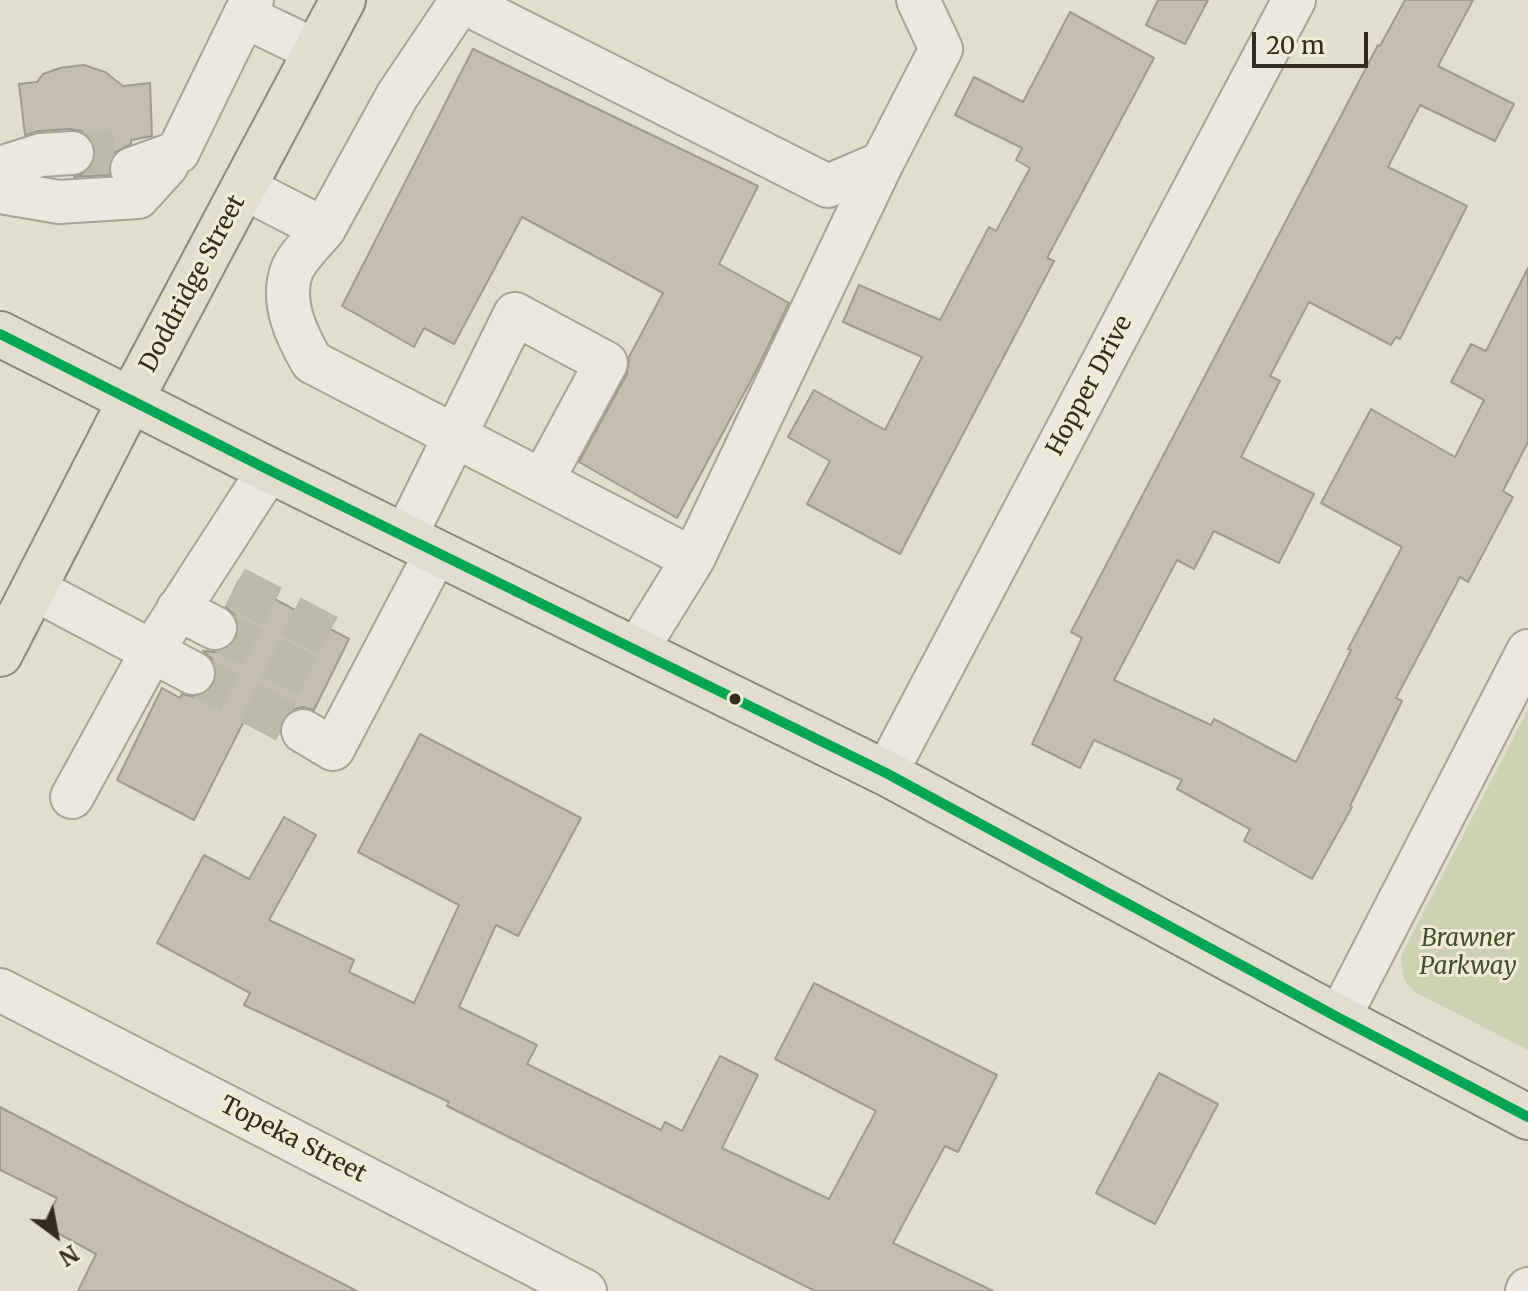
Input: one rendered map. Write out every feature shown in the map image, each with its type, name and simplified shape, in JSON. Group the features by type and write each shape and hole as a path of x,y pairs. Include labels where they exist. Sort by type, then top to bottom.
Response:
{"main road":[{"name":"Doddridge Street","path":"0,654 343,0"},
{"path":"0,334 269,470 886,773 1528,1117"}],"street":[{"path":"636,651 693,559 882,163 941,49 918,0"},
{"name":"Hopper Drive","path":"886,773 1294,0"},
{"path":"693,559 312,362 294,331 289,297 292,270 324,229 397,96 460,1 828,186 882,163"},
{"path":"0,192 59,202 138,197 178,152 248,8 316,51"},
{"path":"132,160 178,152"},
{"path":"0,168 41,155 73,164 0,180"},
{"path":"244,188 324,229"},
{"path":"303,731 333,749 341,694 421,545 455,436 515,314 606,363 542,481"},
{"path":"72,797 178,609 219,578 269,470"},
{"path":"34,589 193,673"},
{"path":"178,609 215,628"},
{"path":"1339,1018 1528,651"},
{"name":"Topeka Street","path":"0,990 585,1291"}],"green space":[{"name":"Brawner Parkway","path":"1528,709 1528,1050 1415,992 1404,980 1401,956"}],"building":[{"path":"1158,0 1208,0 1185,44 1146,25"},
{"path":"1405,0 1473,0 1438,66 1514,104 1495,141 1420,105 1388,167 1467,206 1400,339 1396,337 1391,345 1309,302 1270,376 1280,381 1241,457 1314,494 1279,563 1214,531 1194,569 1177,560 1114,680 1211,725 1214,719 1296,762 1351,650 1348,649 1402,547 1321,503 1371,409 1455,457 1484,400 1451,382 1471,344 1486,351 1528,268 1528,442 1503,491 1513,497 1468,582 1460,577 1396,698 1402,701 1352,807 1312,879 1244,841 1250,829 1177,789 1182,780 1094,740 1080,768 1032,744 1082,638 1071,632 1378,45"},
{"path":"1070,12 1154,58 1047,258 1054,261 900,554 807,504 830,461 788,437 814,390 885,430 922,357 843,322 859,285 940,320 989,227 996,231 1030,168 1016,160 1022,148 955,115 974,77 1023,102"},
{"path":"473,49 758,186 719,264 789,303 677,518 579,462 627,374 629,357 663,293 522,217 454,344 424,328 414,347 342,306"},
{"path":"84,65 105,72 123,86 150,83 152,136 131,140 131,144 114,153 109,164 109,175 74,177 86,172 93,164 96,152 92,140 82,131 39,131 25,135 19,84 37,82 43,74 60,68"},
{"path":"239,580 349,639 314,710 303,707 292,710 283,718 279,729 248,713 194,820 117,780 162,688 180,698 182,694 193,697 205,694 214,685 217,671 213,660 203,651 217,652 227,648 237,638 239,626 236,616 226,607"},
{"path":"420,734 581,818 518,936 496,925 459,1007 537,1045 527,1064 661,1130 665,1122 682,1131 720,1056 758,1075 722,1148 829,1199 876,1111 775,1059 814,983 997,1075 958,1152 945,1146 893,1243 993,1291 815,1291 447,1106 449,1102 244,1005 250,993 157,943 204,855 249,879 284,817 316,835 269,920 354,960 349,972 414,1003 459,905 358,852"},
{"path":"1159,1073 1218,1104 1155,1224 1096,1193"},
{"path":"0,1107 357,1291 78,1291 96,1254 43,1225 57,1198 0,1170"}],"tunnel":[{"path":"72,153 132,151"},
{"path":"235,587 346,645"},
{"path":"215,628 326,686"},
{"path":"193,673 303,731"}],"transit line":[{"path":"0,334 269,470 886,773 1528,1117"}]}
